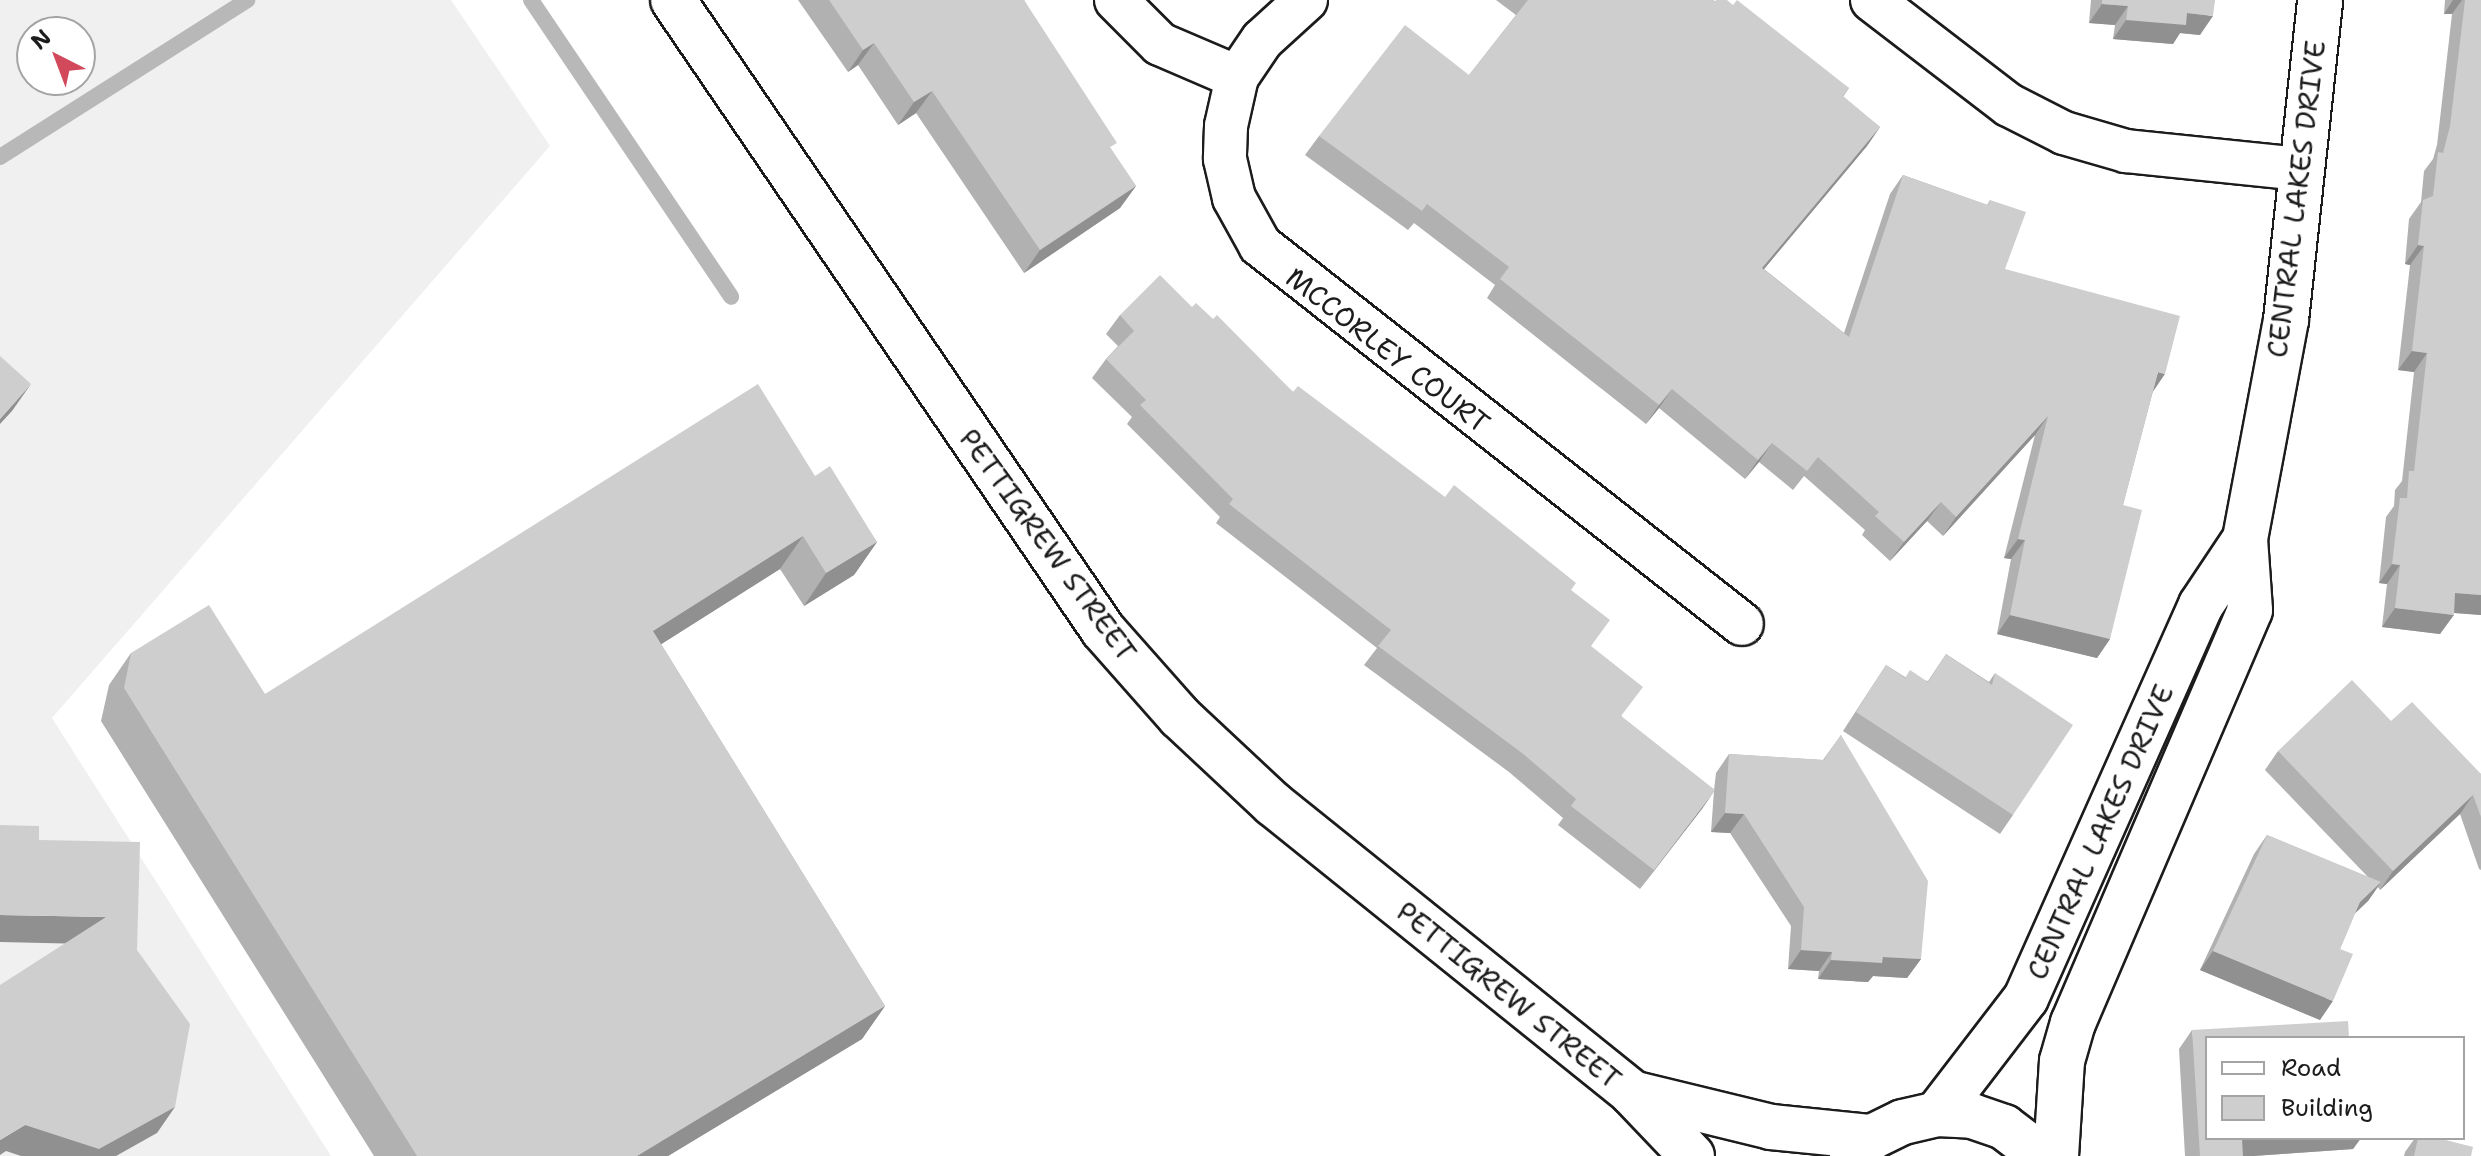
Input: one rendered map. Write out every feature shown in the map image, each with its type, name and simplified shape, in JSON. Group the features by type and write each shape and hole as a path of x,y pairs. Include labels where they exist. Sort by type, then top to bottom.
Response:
{"main road":[{"name":"PETTIGREW STREET","path":"673,0 1103,630 1180,717 1273,804 1632,1093 1692,1156"},
{"name":"CENTRAL LAKES DRIVE","path":"2056,1156 2062,1061 2073,1023 2250,610 2245,539 2286,320 2320,0"},
{"name":"CENTRAL LAKES DRIVE","path":"1937,1114 2026,998 2201,605 2245,539"},
{"name":"PETTIGREW STREET","path":"1632,1093 1862,1147"},
{"path":"1862,1147 1903,1122 1937,1114 1972,1116 2004,1127 2042,1156"}],"street":[{"path":"1116,0 1160,44 1237,77"},
{"name":"MCCORLEY COURT","path":"1306,0 1262,40 1237,77 1225,159 1234,198 1260,245 1742,624"},
{"path":"1872,0 2009,105 2064,133 2126,151 2300,169"}],"shaded area":[{"path":"0,0 451,0 550,146 52,718 331,1156 0,1156"}],"building":[{"path":"829,0 1024,0 1117,143 1110,147 1136,186 1040,250 932,91 914,102 874,43 863,50"},
{"path":"1528,0 1727,0 1733,5 1737,0 1849,88 1843,96 1880,127 1762,268 1849,337 1903,175 1988,205 1990,200 2026,212 2005,269 2180,316 2165,374 2158,372 2123,505 2142,510 2110,639 2010,615 2025,540 2018,539 2048,416 1956,517 1941,502 1904,542 1875,516 1879,512 1818,457 1807,471 1772,443 1758,460 1672,389 1659,405 1500,279 1509,267 1427,204 1422,211 1319,136 1405,25 1469,75"},
{"path":"2102,0 2215,0 2213,16 2187,13 2186,25 2126,20 2128,6 2102,4"},
{"path":"2465,0 2481,0 2481,595 2455,593 2454,615 2395,608 2400,565 2392,564 2400,498 2407,498 2409,471 2414,471 2427,353 2412,351 2424,246 2418,245 2423,200 2433,196 2438,152 2443,153 2450,126"},
{"path":"1160,275 1192,307 1196,303 1213,319 1217,315 1293,392 1298,386 1445,497 1454,485 1576,583 1571,590 1610,620 1591,646 1643,687 1621,716 1715,790 1654,870 1571,806 1576,799 1522,753 1378,646 1391,630 1229,504 1233,499 1140,405 1146,400 1106,359 1134,331 1120,315"},
{"path":"0,356 31,384 0,419"},
{"path":"758,384 815,476 830,466 877,542 826,573 803,536 653,631 885,1006 637,1156 417,1156 124,688 131,653 209,605 265,694"},
{"path":"1946,654 1992,685 1995,673 2073,725 2013,815 1856,712 1886,665 1905,678 1910,670 1928,682"},
{"path":"2352,680 2391,721 2412,702 2481,774 2481,817 2473,795 2393,871 2278,751"},
{"path":"1841,735 1928,881 1921,959 1883,957 1882,963 1831,960 1832,952 1801,950 1804,907 1744,814 1725,813 1729,754 1824,760"},
{"path":"0,825 39,826 39,840 140,842 137,950 190,1024 175,1107 99,1149 25,1125 0,1140 0,985 106,917 0,915"},
{"path":"2267,835 2381,882 2360,902 2340,949 2353,954 2333,1001 2213,951"},
{"path":"2348,1021 2349,1036 2205,1036 2205,1140 2242,1140 2243,1156 2200,1156 2192,1030"},
{"path":"2418,1140 2446,1140 2473,1147 2471,1156 2414,1156"}],"waterway":[{"path":"0,157 247,0"},
{"path":"531,0 731,297"}]}
